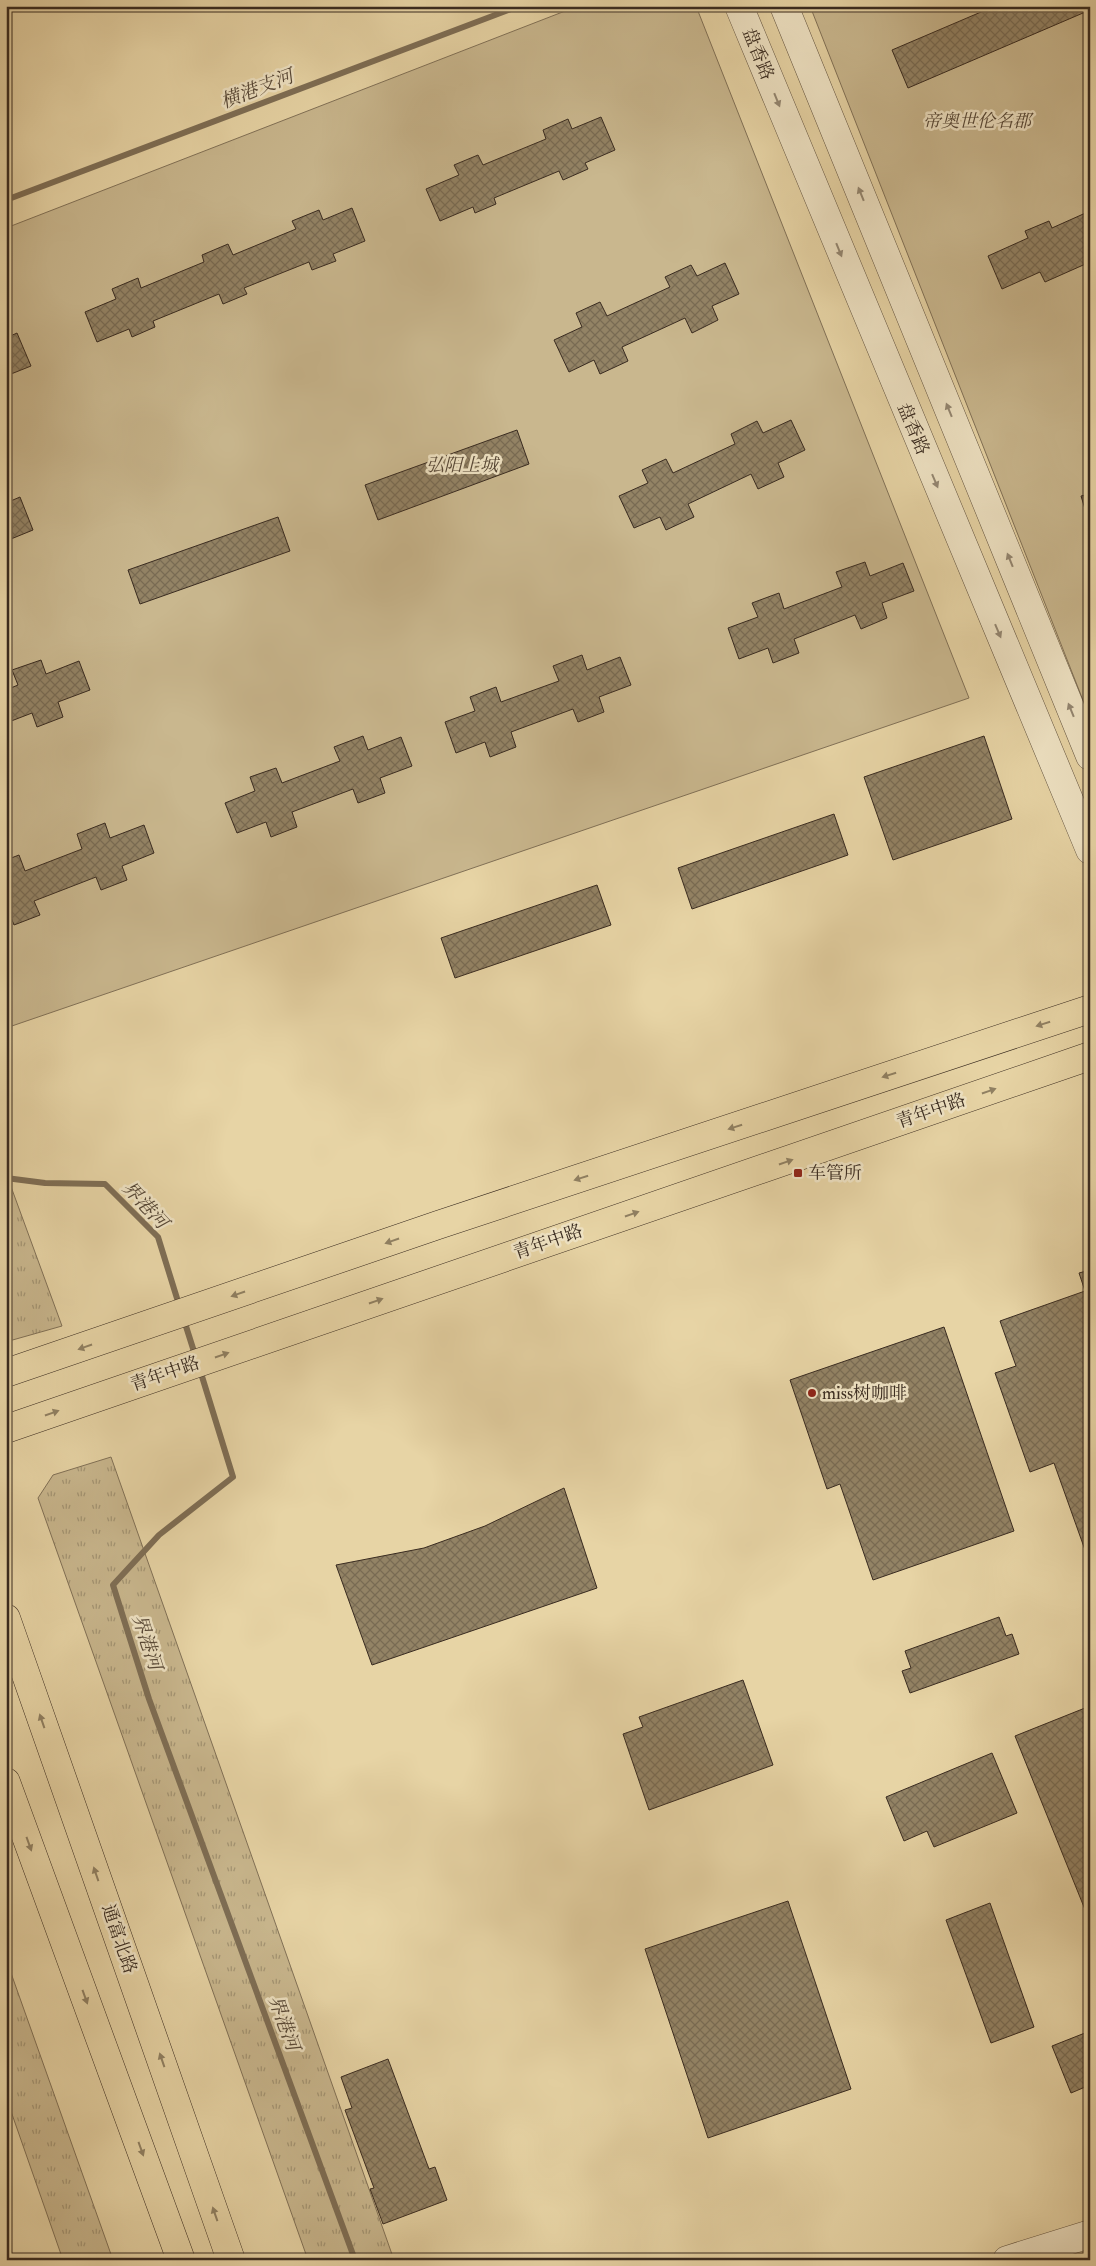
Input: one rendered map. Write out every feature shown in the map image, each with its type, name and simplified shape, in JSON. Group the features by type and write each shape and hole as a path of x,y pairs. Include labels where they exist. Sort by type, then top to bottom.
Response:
{"main road":[{"path":"6,1373 429,1228 1090,1009"},
{"name":"青年中路","path":"6,1429 1090,1056"},
{"name":"通富北路","path":"6,1618 231,2260"},
{"path":"6,1782 181,2260"}],"street":[{"name":"盘香路","path":"738,6 1090,850"},
{"path":"784,6 1090,756"},
{"path":"1007,2260 1090,2234"}],"green space":[{"name":"弘阳上城","path":"578,6 696,6 969,698 6,1028 6,228"},
{"name":"帝奥世伦名郡","path":"810,6 1090,6 1090,718"},
{"path":"6,1173 62,1326 9,1341 6,1340"},
{"path":"111,1457 394,2260 308,2260 38,1498 53,1475"},
{"path":"6,1959 113,2260 63,2260 6,2097"}],"building":[{"path":"995,6 1090,6 1090,10 908,88 892,50"},
{"path":"601,117 615,150 585,163 588,169 563,180 559,171 494,198 496,204 475,213 473,207 440,221 426,189 459,175 454,165 478,155 483,165 546,139 543,130 568,119 572,129"},
{"path":"352,208 365,241 333,254 336,261 312,270 309,262 244,288 247,294 223,304 219,294 153,321 155,327 132,337 129,329 97,342 85,312 116,299 112,289 138,278 141,288 204,262 202,255 228,244 233,255 296,229 292,221 319,210 323,220"},
{"path":"1090,211 1090,262 1045,282 1040,272 1002,289 988,256 1028,238 1025,231 1049,221 1052,228"},
{"path":"725,263 739,294 712,306 718,320 692,333 685,318 622,347 628,361 600,374 594,360 569,372 554,340 582,327 576,313 600,302 607,316 670,287 665,277 691,265 697,276"},
{"path":"17,333 31,366 6,376 6,338"},
{"path":"791,420 805,450 778,463 784,477 758,489 751,474 688,504 694,517 666,530 660,517 634,528 619,496 648,483 642,470 666,459 673,473 735,444 731,434 757,421 763,433"},
{"path":"517,430 529,464 378,520 365,485"},
{"path":"1090,494 1090,525 1081,496"},
{"path":"20,497 33,530 6,541 6,503"},
{"path":"278,517 290,551 140,604 128,570"},
{"path":"865,562 870,576 903,563 914,591 882,603 887,618 861,629 855,615 794,639 799,653 773,663 768,648 739,659 728,628 758,617 752,603 779,593 784,609 842,587 836,572"},
{"path":"582,655 587,670 620,657 631,685 599,697 604,712 578,722 573,709 511,732 516,747 490,757 485,742 456,753 445,722 475,711 470,697 496,687 501,702 559,681 553,666"},
{"path":"41,660 46,674 79,661 90,690 58,702 63,717 37,727 32,713 6,723 6,690 18,685 12,670"},
{"path":"363,736 368,750 401,737 412,766 380,778 385,793 358,803 353,789 292,812 297,827 271,837 266,822 237,833 225,803 255,791 250,777 276,768 282,783 340,761 334,747"},
{"path":"984,736 1012,819 893,860 864,777"},
{"path":"834,814 848,855 692,909 678,868"},
{"path":"105,823 110,838 144,825 154,853 122,866 127,880 101,890 96,877 34,901 40,915 14,925 8,910 6,911 6,860 19,855 25,871 82,849 77,834"},
{"path":"597,885 611,925 455,978 441,938"},
{"path":"1090,1270 1090,1564 1054,1463 1030,1472 995,1373 1016,1366 1000,1321 1085,1291 1079,1273"},
{"path":"944,1327 1014,1531 873,1580 840,1484 827,1489 790,1380"},
{"path":"564,1488 597,1588 372,1665 336,1565 424,1548 485,1526"},
{"path":"999,1617 1006,1636 1012,1634 1019,1654 910,1693 902,1671 911,1668 905,1651"},
{"path":"743,1680 773,1765 649,1810 623,1734 643,1727 639,1717"},
{"path":"1090,1706 1090,1922 1015,1736"},
{"path":"992,1753 1017,1813 934,1847 927,1831 904,1841 886,1797"},
{"path":"788,1901 851,2089 708,2138 645,1949"},
{"path":"990,1903 1034,2027 991,2043 946,1920"},
{"path":"1090,2031 1090,2085 1071,2093 1052,2046"},
{"path":"388,2059 429,2169 435,2167 447,2200 383,2224 370,2189 374,2188 345,2110 352,2108 341,2077"}],"waterway":[{"name":"横港支河","path":"6,200 519,6"},
{"name":"界港河","path":"6,1178 45,1183 105,1184 158,1237 180,1308"},
{"name":"界港河","path":"184,1320 196,1358"},
{"name":"界港河","path":"200,1370 233,1477 159,1535 113,1585 149,1699 355,2260"}],"place":[{"name":"车管所","path":"798,1173"},
{"name":"miss树咖啡","path":"812,1393"}]}
